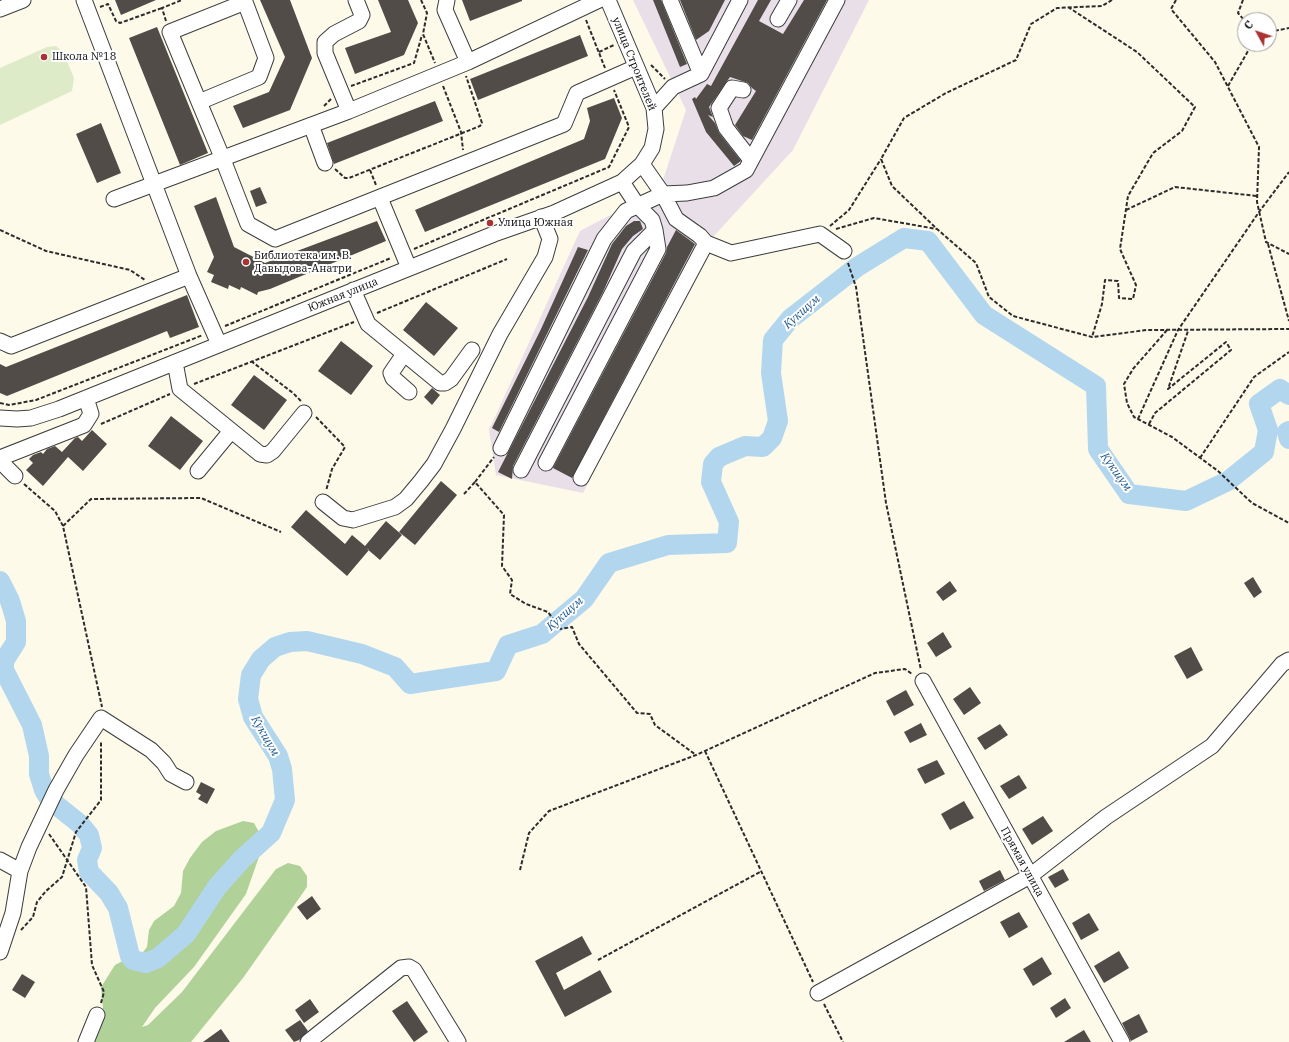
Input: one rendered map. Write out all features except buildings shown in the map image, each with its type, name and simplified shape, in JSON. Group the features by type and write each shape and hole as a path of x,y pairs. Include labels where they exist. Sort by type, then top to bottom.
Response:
{"street":[{"path":"0,9 23,0"},
{"path":"349,111 325,54 325,42 334,34 359,21 362,15 356,0"},
{"path":"447,0 445,10 465,63"},
{"path":"114,199 222,157 349,111 465,63 599,0"},
{"name":"улица Строителей","path":"608,0 642,65 654,108 656,129"},
{"path":"670,0 702,74"},
{"path":"654,108 673,87 702,74 740,0"},
{"path":"778,18 788,0"},
{"path":"501,448 604,239 626,211 637,205 663,194 688,193 714,188 746,170 837,0"},
{"path":"198,102 259,77 266,58 245,2 170,32 198,102 222,157 248,224 275,239 564,124 577,93 642,65"},
{"path":"86,6 190,276 216,338"},
{"path":"743,90 732,88 719,108 726,128 751,160"},
{"path":"311,125 325,163"},
{"name":"Южная улица","path":"0,418 31,418 59,410 175,362 216,338 353,290 554,213 622,182 642,164 652,148 656,129"},
{"path":"642,164 663,194 676,219 700,236 706,243 731,253 820,234 844,251"},
{"path":"546,463 658,249 652,220 637,205 622,182"},
{"path":"380,198 409,268"},
{"path":"323,502 343,518 353,520 395,507 406,499 421,481 434,464 500,334 545,257 550,239 541,217"},
{"path":"521,470 634,251 655,230"},
{"path":"581,478 706,243"},
{"path":"0,341 11,346 190,276"},
{"path":"353,290 364,318 373,329 440,383 445,383 451,379 472,350"},
{"path":"404,354 393,368 391,374 393,378 409,392"},
{"path":"175,362 180,389 260,454 267,455 273,451 304,413"},
{"path":"0,458 84,425 91,414 86,398"},
{"path":"198,471 231,430"},
{"path":"0,461 15,476"},
{"path":"818,993 1030,876 1106,817 1212,746 1282,664 1289,660"},
{"name":"Прямая улица","path":"924,681 1122,1042"},
{"path":"0,952 13,913 20,871 56,790 76,755 101,718 151,750 164,763 171,774 186,782"},
{"path":"0,860 20,871"},
{"path":"308,1042 401,968 409,968 414,970 458,1042"},
{"path":"86,1042 97,1016"}],"path":[{"path":"86,6 108,4 116,21 120,23 182,0"},
{"path":"324,106 341,90 414,63 423,34 427,12 421,0"},
{"path":"820,234 849,210 881,159 904,118 946,92 1016,60 1031,24 1057,8 1102,6 1112,0"},
{"path":"1176,0 1171,9 1214,62 1228,86 1259,148 1257,196 1259,212 1266,242 1268,244 1289,321"},
{"path":"1238,12 1243,0"},
{"path":"1068,7 1137,52 1195,107 1182,131 1153,153 1128,196 1120,249 1136,285 1133,299 1119,298 1118,281 1105,280 1102,304 1092,337"},
{"path":"162,8 170,32"},
{"path":"0,403 9,404 36,400 216,338 403,253 609,167 629,127 582,8"},
{"path":"1277,30 1289,28"},
{"path":"423,34 461,132 464,164"},
{"path":"599,52 618,43"},
{"path":"1228,86 1247,52"},
{"path":"325,163 338,170 346,178 349,178 461,132 480,126 482,123 465,63"},
{"path":"642,65 673,87"},
{"path":"881,159 892,186 937,230 976,263 989,297 1013,316 1092,337 1147,330 1289,329"},
{"path":"370,170 380,198"},
{"path":"1138,419 1178,330 1259,212 1289,172"},
{"path":"1126,210 1176,187 1257,196"},
{"path":"820,234 874,218 937,230"},
{"path":"0,230 46,250 130,270 158,288"},
{"path":"1268,244 1289,254"},
{"path":"844,251 856,287 886,503 924,681"},
{"path":"84,425 98,425 180,389 364,318 507,259"},
{"path":"1167,330 1133,369 1124,384 1128,403 1134,417 1172,436 1218,471 1252,503 1289,524"},
{"path":"1149,424 1155,413 1231,350 1226,342 1168,389 1188,330"},
{"path":"1200,458 1254,377 1289,352"},
{"path":"464,494 501,448"},
{"path":"15,476 55,511 63,526 102,704 101,718"},
{"path":"475,482 504,515 502,566 512,580 510,594 526,604 548,612 560,628 572,627 579,644 637,713 650,714 655,725 696,755"},
{"path":"63,526 91,499 201,498 281,532"},
{"path":"520,870 529,833 549,812 696,755 875,673 905,669 924,681"},
{"path":"17,934 33,917 37,902 46,891 62,877 76,832 88,819 101,800 101,741"},
{"path":"705,751 760,872 843,1042"},
{"path":"44,816 68,860 86,887 92,966 104,992 97,1016"},
{"path":"598,960 760,872"}],"shaded area":[{"path":"633,0 869,0 793,150 712,238 583,493 496,475 489,430 580,231 660,189 686,110"}],"green space":[{"path":"56,46 63,52 74,78 72,91 0,125 0,68 47,47"},
{"path":"243,821 254,823 260,834 261,851 246,894 194,967 155,1008 142,1027 148,1025 182,992 276,869 288,863 300,866 307,876 307,887 243,978 191,1042 92,1042 103,1008 101,987 115,965 132,956 140,956 147,947 149,930 154,921 174,906 181,893 183,871 190,858 202,842 216,831"}],"waterway":[{"name":"Кукшум","path":"0,581 10,601 16,621 16,642 4,661 4,670 32,725 39,756 39,774 44,790 50,800 80,824 89,835 92,848 87,860 89,872 109,893 118,908 130,956 133,960 146,963 158,958 186,934 217,887 242,859 271,833 285,800 282,769 278,756 253,717 248,699 251,675 261,659 275,647 290,642 307,641 362,654 395,667 410,684 496,671 508,645 542,634 584,599 609,563 668,545 727,543 729,522 711,482 713,464 719,457 745,446 763,447 772,438 778,421 771,373 773,340 790,319 857,267 904,238 928,241 984,315 1096,386 1098,449 1129,494 1186,501 1228,481 1264,452 1268,430 1259,404 1280,389 1289,395"},
{"name":"Кукшум","path":"1289,431 1287,432 1289,439"}],"place":[{"name":"Школа №18","path":"44,57"},
{"name":"Улица Южная","path":"490,223"},
{"name":"Библиотека им. В. Давыдова-Анатри","path":"246,262"}]}
